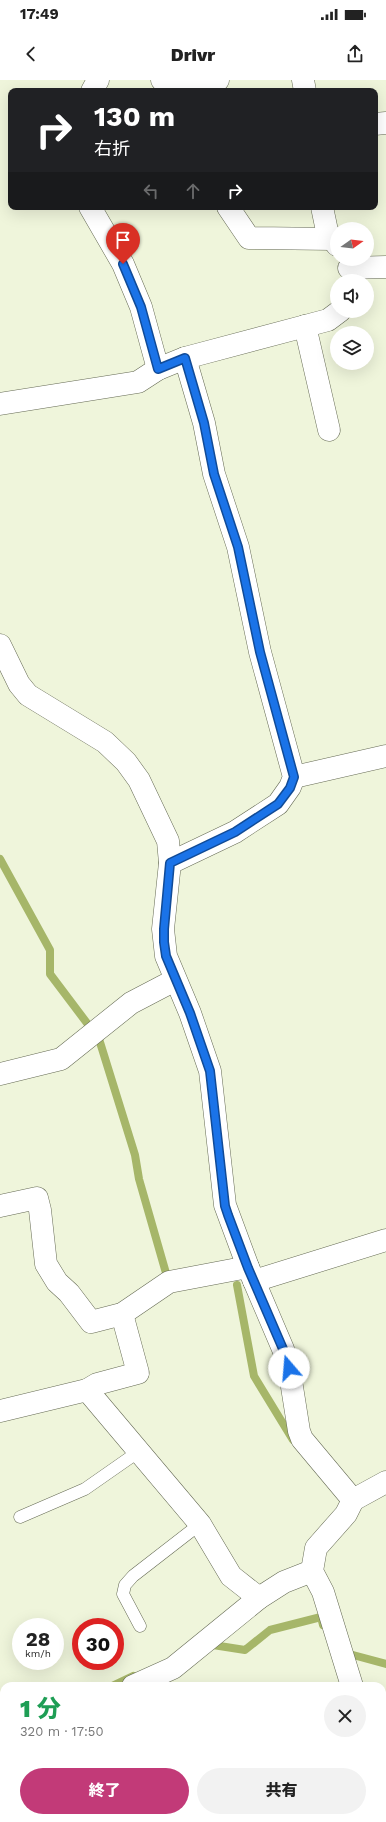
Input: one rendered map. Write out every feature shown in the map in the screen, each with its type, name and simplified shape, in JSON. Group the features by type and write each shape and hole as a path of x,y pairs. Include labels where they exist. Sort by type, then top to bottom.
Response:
{"street":[{"path":"162,80 218,80"},
{"path":"92,210 123,264 141,307 158,369"},
{"path":"230,210 249,238 330,242"},
{"path":"323,210 327,231 330,235"},
{"path":"347,269 386,267"},
{"path":"0,404 138,382 158,369 185,358 328,320 331,318"},
{"path":"305,326 329,430"},
{"path":"170,863 235,832 278,804 290,788 294,777 260,652 238,547 214,474 204,423 185,358"},
{"path":"0,645 19,684 28,695 105,742 126,762 139,780 168,841 170,863 164,942 166,956 190,1013 210,1071 225,1206 251,1274 283,1349 289,1368 299,1431 302,1439 353,1500"},
{"path":"294,777 386,756"},
{"path":"0,1074 56,1061 65,1056 131,1003 175,980"},
{"path":"0,1206 37,1198 40,1210 46,1264 57,1282 69,1293 91,1322 122,1314 169,1282 251,1274 386,1240"},
{"path":"0,1411 87,1390 97,1384 138,1373 122,1314"},
{"path":"87,1390 200,1524 231,1576 259,1598"},
{"path":"351,1682 323,1592 312,1571 316,1548 346,1514 353,1500 386,1482"},
{"path":"142,1682 173,1668 259,1598 284,1582 312,1571"}],"lane":[{"path":"20,1517 85,1489 138,1452"},
{"path":"140,1626 123,1594 125,1585 133,1576 200,1524"}],"waterway":[{"path":"0,859 50,950 50,974 99,1039 135,1155 139,1179 166,1273"},
{"path":"237,1285 254,1376 293,1440"},
{"path":"213,1645 245,1650 270,1630 321,1617 323,1625"},
{"path":"353,1655 386,1664"},
{"path":"120,1682 133,1676"}],"route":[{"path":"123,264 141,307 158,369 185,358 204,423 214,474 238,547 260,652 294,777 290,788 278,804 235,832 170,863 164,929 166,956 190,1013 210,1071 225,1206 248,1268 283,1349 289,1368"}]}
